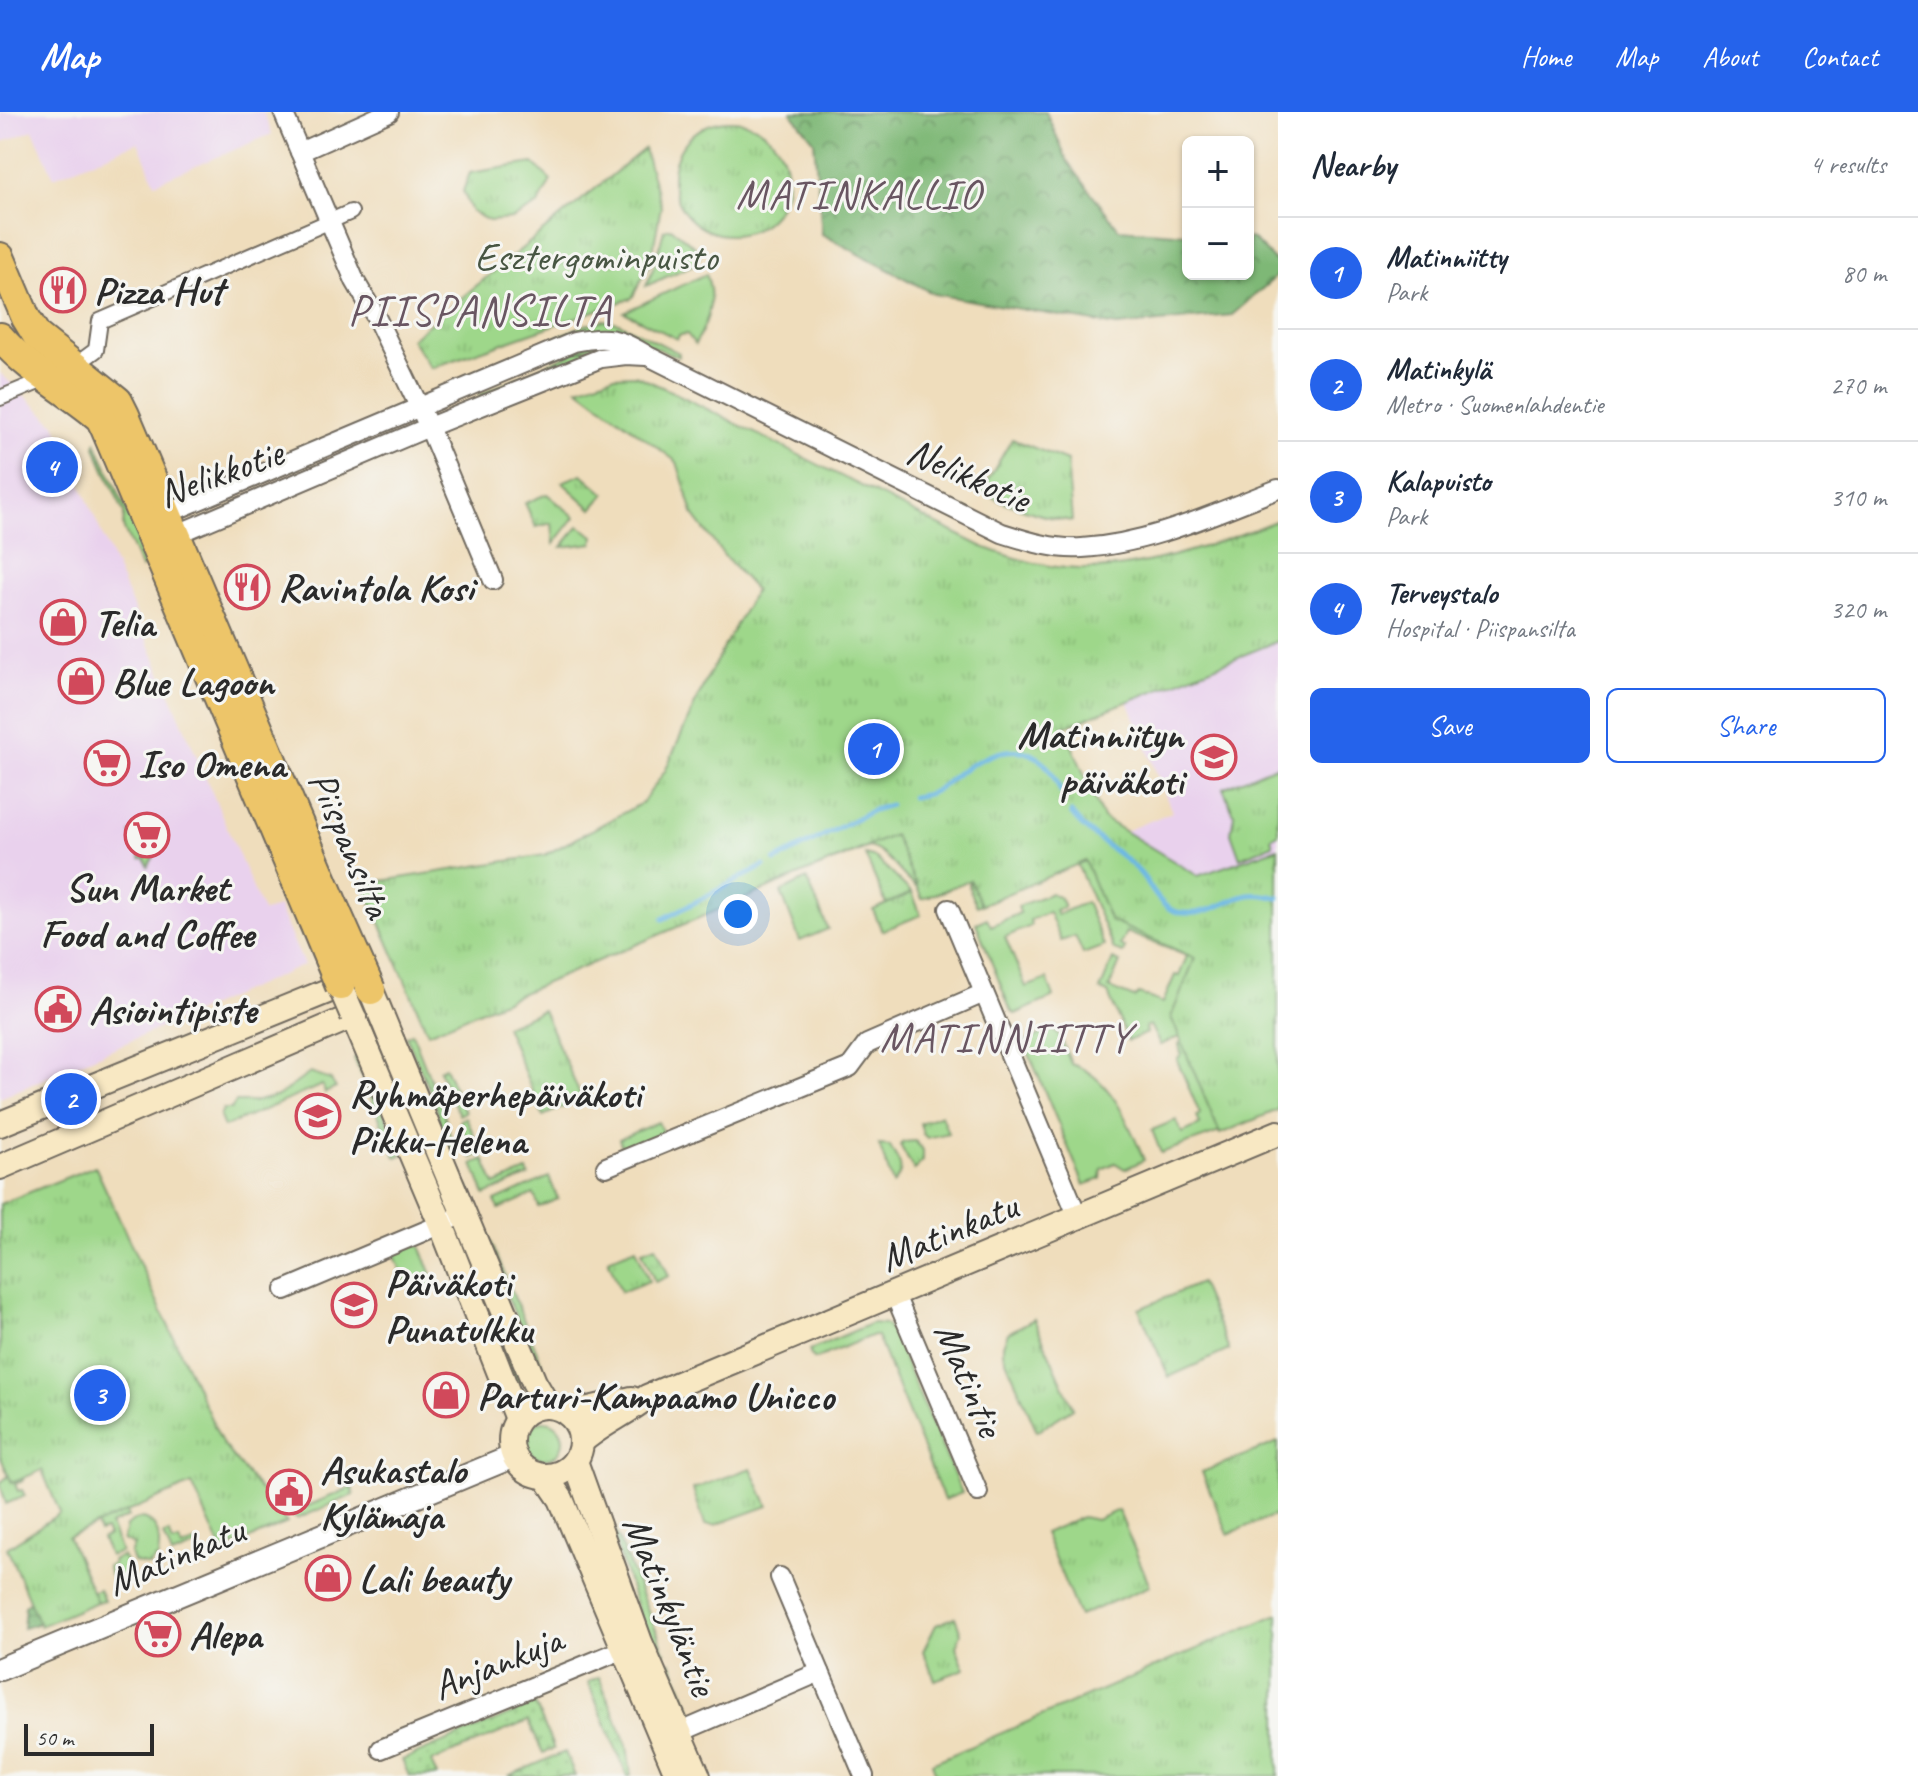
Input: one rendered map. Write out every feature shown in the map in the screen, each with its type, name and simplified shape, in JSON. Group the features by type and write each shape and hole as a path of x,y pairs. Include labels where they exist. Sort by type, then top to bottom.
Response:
{"main road":[{"name":"Piispansilta","path":"0,257 37,336 118,401 163,527 324,916 340,986 441,1224 518,1419"},
{"name":"Piispansilta","path":"0,337 46,379 100,418 163,527"},
{"name":"Piispansilta","path":"324,916 371,990 534,1382 558,1410"},
{"path":"0,1124 340,986 371,990 353,1016 0,1167"},
{"name":"Matinkatu","path":"558,1410 596,1409 621,1400 647,1397 1278,1133"},
{"name":"Matinkatu","path":"578,1452 593,1432 626,1414 647,1397"},
{"path":"528,1410 558,1410 578,1427 578,1452 562,1473 546,1477 530,1473 514,1456 510,1437 518,1419 528,1410"},
{"name":"Matinkyläntie","path":"578,1452 632,1645"},
{"name":"Matinkyläntie","path":"546,1477 561,1499 672,1736 698,1776"},
{"name":"Matinkyläntie","path":"672,1736 678,1776"}],"street":[{"path":"283,112 355,281 376,317 429,427 493,580"},
{"path":"300,152 389,112"},
{"path":"0,398 73,367 96,350 100,321 351,212"},
{"name":"Nelikkotie","path":"163,527 418,408 574,342 599,337 623,341 1002,533 1027,541 1080,548 1126,542 1182,526 1278,489"},
{"name":"Nelikkotie","path":"163,527 429,427 601,358 648,356"},
{"path":"949,909 1078,1217"},
{"path":"606,1167 850,1067 867,1044 984,993"},
{"path":"285,1290 464,1214"},
{"name":"Matintie","path":"895,1295 978,1492"},
{"name":"Matinkatu","path":"0,1669 514,1456"},
{"path":"780,1577 864,1776"},
{"name":"Anjankuja","path":"381,1749 632,1645"},
{"path":"672,1736 820,1672"}],"shaded area":[{"path":"0,112 263,112 272,134 155,183 138,142 54,177 33,130 0,143"},
{"name":"Iso Omena","path":"0,373 55,424 263,912 278,907 304,965 0,1098"},
{"name":"Matinniityn päiväkoti","path":"1278,641 1278,848 1198,876 1125,831 1172,812 1128,701"}],"green space":[{"path":"791,112 1046,112 1068,162 1119,229 1182,234 1182,280 1254,280 1254,240 1278,264 1278,275 1232,315 1117,326 934,294 822,234 814,141"},
{"path":"730,121 752,126 770,138 782,156 787,178 782,200 770,218 752,230 730,235 708,230 690,218 678,200 673,178 678,156 690,138 708,126"},
{"name":"Esztergominpuisto","path":"644,149 661,206 651,262 632,298 431,368 411,339"},
{"path":"533,163 551,180 539,204 512,219 489,221 472,212 463,191 470,173"},
{"path":"671,228 695,247 700,256 695,264 646,286 664,230"},
{"path":"706,274 710,292 709,310 695,344 687,334 679,335 677,339 624,312"},
{"path":"603,320 619,323 679,353 678,357 628,336 465,380 465,376"},
{"path":"614,347 480,398 479,395 577,351"},
{"name":"MATINNIITTY","path":"635,375 983,547 1031,562 1080,569 1128,565 1207,546 1278,520 1278,641 1064,727 1103,818 1198,876 1278,848 1278,1110 1220,1134 1171,1017 1195,958 1110,921 1085,861 981,905 970,880 922,899 894,835 428,1033 363,884 545,855 642,803 665,771 705,682 755,590 694,516 677,462 578,388 613,376"},
{"path":"1012,439 1067,461 1072,521 1026,510 981,492"},
{"path":"96,443 151,563 141,568 123,527 124,513 95,447"},
{"path":"582,474 605,494 592,509 562,482"},
{"path":"547,494 575,517 554,544 552,523 536,527 525,503"},
{"path":"579,526 594,536 593,543 562,547"},
{"path":"1278,765 1278,834 1271,838 1273,845 1240,858 1231,833 1234,814 1223,788"},
{"path":"883,823 952,887 939,893 928,893 908,880 880,852 869,847 777,884"},
{"path":"141,828 155,855 148,866 145,858 141,859 130,833"},
{"path":"1056,836 1202,957 1196,1030 1160,1045 1150,1025 1145,1027 1147,1033 1128,1041 1108,993 1100,990 1113,959 1120,962 1109,988 1134,998 1139,994 1163,1003 1187,956 1126,932 1120,945 1125,948 1123,953 1114,950 1077,864 977,906 970,891 970,875"},
{"path":"865,855 876,858 912,893 886,904"},
{"path":"807,879 828,929 800,941 781,892"},
{"path":"912,893 921,915 882,931 873,910"},
{"path":"1051,893 1060,898 1064,907 1055,910 1057,915 1086,902 1104,946 1083,954 1075,936 1061,941 1049,912 1030,920 1031,926 1005,937 1026,987 1047,979 1054,997 1015,1014 1011,1011 976,923 987,918 991,926 1020,913 1018,906"},
{"path":"543,1010 582,1099 543,1116 505,1026"},
{"path":"1053,1029 1061,1038 1071,1064 1085,1070 1108,1090 1144,1160 1125,1169 1115,1163 1102,1169 1101,1179 1084,1185 1024,1042"},
{"path":"412,1033 444,1113 457,1160 451,1162 434,1100 406,1036"},
{"path":"1185,1041 1223,1131 1161,1153 1152,1130 1176,1120 1182,1133 1200,1125 1197,1116 1200,1114 1177,1060 1181,1054 1179,1044"},
{"path":"382,1046 434,1170 429,1172 377,1048"},
{"path":"360,1055 402,1155 396,1157 354,1058"},
{"path":"445,1067 465,1112 459,1115 439,1070"},
{"path":"310,1073 331,1080 336,1088 325,1093 322,1085 224,1127 220,1117 223,1109 231,1109 236,1102 253,1102 278,1096"},
{"path":"941,1115 948,1133 927,1138 920,1123"},
{"path":"466,1117 482,1154 472,1158 460,1120"},
{"path":"658,1122 662,1137 623,1150 619,1139"},
{"path":"915,1141 923,1150 923,1161 914,1170 900,1145"},
{"path":"879,1145 890,1146 900,1164 900,1173 893,1184"},
{"path":"484,1159 495,1185 527,1171 529,1176 485,1195 473,1164"},
{"path":"95,1166 223,1445 287,1523 222,1551 192,1484 68,1537 97,1602 40,1626 7,1548 60,1513 42,1470 12,1483 0,1456 0,1204"},
{"path":"549,1177 558,1199 539,1207 534,1194 499,1209 495,1201"},
{"path":"468,1187 542,1364 537,1366 462,1190"},
{"path":"415,1244 420,1246 436,1284 426,1287 419,1277 406,1283 394,1254"},
{"path":"656,1246 669,1276 655,1282 642,1251"},
{"path":"636,1248 649,1281 621,1292 608,1259"},
{"path":"468,1249 523,1381 512,1385 464,1251"},
{"path":"1200,1283 1229,1350 1169,1377 1139,1309"},
{"path":"1034,1319 1073,1408 1037,1431 1003,1353 1008,1333"},
{"path":"872,1323 885,1324 893,1334 962,1493 944,1500 877,1336 815,1359 810,1354 810,1350"},
{"path":"544,1421 557,1427 563,1440 557,1453 544,1459 531,1453 525,1440 531,1427"},
{"path":"1278,1442 1278,1514 1228,1534 1202,1472"},
{"path":"751,1468 768,1506 715,1525 705,1525 693,1489"},
{"path":"25,1470 23,1481 15,1484 25,1496 6,1504 0,1483 13,1472"},
{"path":"352,1487 354,1495 297,1519 289,1514"},
{"path":"598,1489 665,1652 653,1657"},
{"path":"130,1510 126,1512 128,1517 110,1525 121,1552 109,1556 102,1539 108,1536 105,1530 99,1532 96,1525 68,1537 91,1592 99,1589 104,1601 91,1604 62,1533"},
{"path":"1118,1510 1150,1586 1079,1616 1044,1533 1082,1517 1096,1520"},
{"path":"137,1519 150,1522 157,1531 158,1557 149,1566 133,1562 130,1554 134,1545 123,1540 126,1526"},
{"path":"169,1533 173,1543 179,1541 182,1548 196,1542 198,1546 172,1556 164,1535"},
{"path":"122,1556 132,1573 131,1577 114,1585 107,1566"},
{"path":"33,1599 48,1616 23,1628 25,1606"},
{"path":"1278,1614 1278,1776 937,1776 932,1763"},
{"path":"955,1617 961,1633 956,1647 965,1669 935,1680 923,1651 936,1625"},
{"path":"671,1662 691,1712 676,1706 657,1668"},
{"path":"599,1677 627,1745 631,1776 627,1776 588,1682"},
{"path":"535,1704 554,1749 543,1753 528,1721 431,1762 437,1776 409,1776 402,1760"},
{"path":"565,1752 575,1776 508,1776"}],"waterway":[{"path":"912,797 934,791 957,773 1006,751 1032,754 1043,762 1053,774 1061,792"},
{"path":"775,861 873,810 890,805"},
{"path":"1071,813 1087,830 1132,865 1159,899 1174,911 1196,913 1254,894 1278,898"},
{"path":"663,919 764,866"}],"place":[{"name":"Pizza Hut","path":"63,290"},
{"name":"Terveystalo","path":"52,467"},
{"name":"Ravintola Kosi","path":"247,587"},
{"name":"Telia","path":"63,622"},
{"name":"Blue Lagoon","path":"81,681"},
{"name":"Matinniitty","path":"874,749"},
{"name":"Matinniityn päiväkoti","path":"1214,757"},
{"name":"Iso Omena","path":"107,763"},
{"name":"Sun Market Food and Coffee","path":"147,835"},
{"name":"Asiointipiste","path":"58,1009"},
{"name":"Matinkylä","path":"71,1099"},
{"name":"Ryhmäperhepäiväkoti Pikku-Helena","path":"318,1116"},
{"name":"Päiväkoti Punatulkku","path":"354,1305"},
{"name":"Kalapuisto","path":"100,1395"},
{"name":"Parturi-Kampaamo Unicco","path":"446,1395"},
{"name":"Asukastalo Kylämaja","path":"289,1492"},
{"name":"Lali beauty","path":"328,1578"},
{"name":"Alepa","path":"158,1634"}],"district":[{"name":"MATINKALLIO","path":"859,193"},
{"name":"PIISPANSILTA","path":"480,310"},
{"name":"MATINNIITTY","path":"1006,1036"}]}
